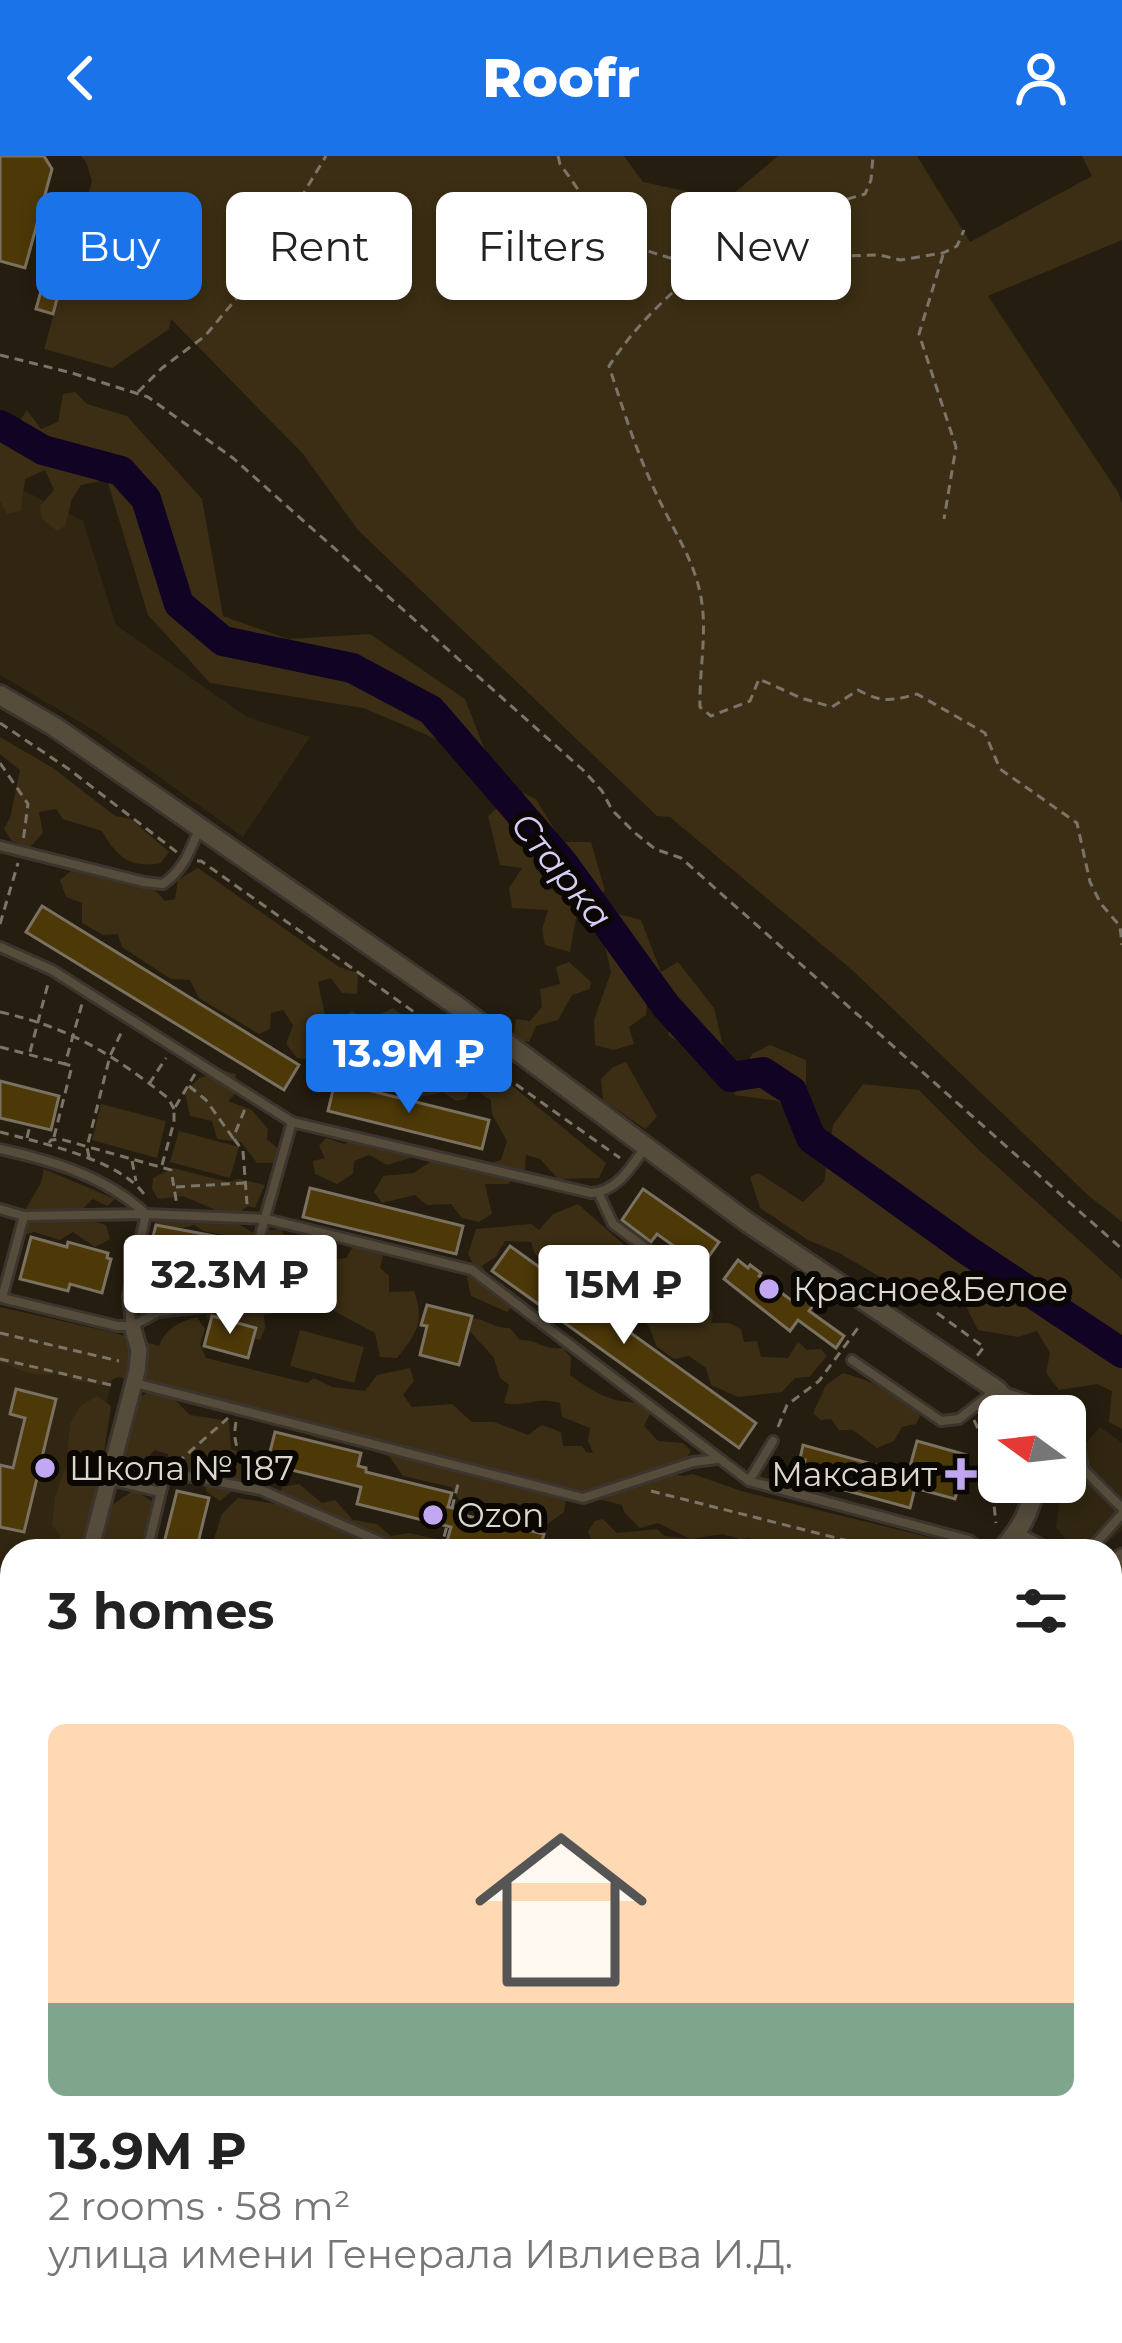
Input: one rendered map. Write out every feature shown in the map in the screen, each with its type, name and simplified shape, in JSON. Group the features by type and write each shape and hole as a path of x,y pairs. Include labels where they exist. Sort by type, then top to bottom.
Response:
{"street":[{"path":"0,695 55,727 441,995 747,1222 1002,1395"},
{"path":"93,1539 127,1385 139,1351 132,1326"},
{"path":"1012,1539 1031,1503"},
{"path":"1016,1535 1024,1539"}],"lane":[{"path":"0,846 164,884 187,860 199,830"},
{"path":"0,946 52,970 292,1122 599,1194 613,1186 646,1146"},
{"path":"24,1216 2,1298 117,1326 132,1326 158,1312 241,1304 292,1122"},
{"path":"0,1149 89,1175 129,1198 146,1214"},
{"path":"599,1194 613,1224 699,1288"},
{"path":"0,1209 24,1216 266,1219 472,1270 749,1481 965,1539"},
{"path":"132,1326 128,1295 146,1214"},
{"path":"852,1360 940,1421 959,1419 997,1390 1012,1395"},
{"path":"127,1385 239,1409 583,1498 693,1462 720,1458"},
{"path":"749,1481 773,1441"},
{"path":"150,1539 166,1472 262,1490 374,1539"},
{"path":"1086,1473 1122,1511 1098,1539"},
{"path":"109,1479 160,1492"}],"path":[{"path":"136,394 205,336 236,299 326,156"},
{"path":"558,156 594,210 619,236 671,257"},
{"path":"851,198 865,194 873,156"},
{"path":"851,256 900,260 943,253 957,246 964,230"},
{"path":"943,253 919,334 956,448 944,519"},
{"path":"671,293 625,341 609,366 656,494 698,584 705,622 700,707 711,716 750,701 759,679 832,706 858,690 876,700 917,694 985,733 1000,770 1077,823 1090,882 1120,926 1122,945"},
{"path":"0,355 148,398 233,458 583,770 634,833 655,849 681,857 1122,1249"},
{"path":"0,723 187,860 201,861 221,874 632,1166"},
{"path":"0,763 28,804 22,849 0,924"},
{"path":"30,1054 52,970"},
{"path":"65,1064 86,991"},
{"path":"0,1012 74,1035 168,1098 174,1109"},
{"path":"89,1159 87,1147 110,1056 129,1018"},
{"path":"3,1040 0,1047 72,1066 49,1145"},
{"path":"149,1084 174,1047"},
{"path":"162,1167 171,1147 174,1109 202,1064"},
{"path":"189,1085 206,1100 243,1151 248,1218"},
{"path":"233,1138 250,1096"},
{"path":"27,1139 30,1125"},
{"path":"54,1139 170,1170 179,1215"},
{"path":"131,1159 137,1184"},
{"path":"235,1163 244,1165"},
{"path":"174,1187 246,1183"},
{"path":"773,1441 787,1405 819,1381 858,1328"},
{"path":"0,1333 127,1363"},
{"path":"0,1358 127,1385"},
{"path":"166,1472 239,1409"},
{"path":"239,1409 233,1437 238,1454 266,1470 262,1490"},
{"path":"970,1412 988,1450 996,1522"},
{"path":"452,1508 459,1480"},
{"path":"625,1484 841,1539"},
{"path":"443,1539 447,1526"}],"shaded area":[{"path":"81,156 624,156 643,182 689,192 671,192 671,300 851,300 851,192 735,192 778,156 917,156 970,242 1092,176 1082,156 1122,156 1122,240 988,296 1122,503 1122,1222 852,970 670,817 657,816 358,530 303,454 171,319 169,329 112,368 44,349 58,300 202,300 202,192 89,192 92,181"},
{"path":"75,392 87,404 127,416 202,499 223,616 288,639 370,634 465,699 491,766 363,708 210,683 148,615 107,480 81,485 65,526 57,531 41,518 40,506 54,490 45,470 25,479 21,511 7,514 0,501 0,437 7,439 27,410 41,429 58,422 63,394"},
{"path":"0,478 83,521 116,625 247,717 310,737 243,837 95,731 0,675"},
{"path":"0,737 53,768 115,816 131,819 169,852 161,863 125,859 102,831 63,819 56,809 39,812 43,833 30,847 12,841 4,829 20,770 0,754"},
{"path":"517,790 536,799 562,842 591,842 605,891 578,906 570,952 545,945 542,930 548,910 512,908 509,888 522,868 500,865 488,816"},
{"path":"198,868 339,967 358,973 357,994 342,993 331,978 318,982 326,1020 315,1061 297,1058 286,1044 293,1025 283,1010 271,1013 270,1029 259,1034 199,998 190,980 171,979 122,947 118,934 103,935 82,923 82,903 66,897 60,880 72,870 123,873 145,882 165,901 175,899 178,880"},
{"path":"619,914 641,920 661,972 678,962 714,1008 723,1046 711,1064 668,1035 671,1021 647,998 646,1015 629,1027 634,1044 613,1050 595,1045 594,1020 611,972 605,946 621,931"},
{"path":"569,962 591,982 590,989 572,995 558,1020 536,1026 529,1042 513,1039 516,1019 530,1021 542,1007 540,989 560,984 556,967"},
{"path":"393,1008 432,1037 444,1053 460,1050 470,1089 466,1099 456,1101 443,1092 416,1096 374,1076 346,1080 331,1073 331,1054 344,1042 341,1017 352,1011 367,1021"},
{"path":"770,1045 806,1060 806,1105 798,1129 778,1101 734,1095 752,1054"},
{"path":"626,1062 657,1117 645,1129 603,1100 601,1079"},
{"path":"482,1068 498,1069 606,1163 599,1178 558,1179 540,1159 526,1155 525,1169 508,1184 485,1184 492,1214 479,1222 462,1218 451,1204 427,1205 415,1195 382,1203 374,1192 383,1176 414,1173 440,1155 471,1169 501,1160 507,1141 492,1114 491,1100 474,1083"},
{"path":"224,1071 236,1074 234,1095 228,1101 252,1110 268,1129 267,1139 278,1149 276,1163 257,1163 241,1142 217,1139 212,1121 190,1116 185,1093 199,1078"},
{"path":"863,1084 919,1090 1122,1279 1122,1429 1109,1422 1112,1391 1097,1384 1059,1390 1046,1373 1050,1353 1037,1331 1018,1337 978,1330 965,1304 908,1293 808,1240 760,1208 750,1177 758,1173 803,1202 824,1182 833,1125"},
{"path":"101,1104 166,1121 157,1158 92,1140"},
{"path":"179,1131 239,1147 230,1178 170,1162"},
{"path":"365,1136 379,1146 396,1140 408,1142 410,1158 387,1165 369,1155 354,1161 353,1174 337,1184 315,1174 313,1161 325,1158 319,1146 326,1138 344,1144"},
{"path":"173,1168 228,1182 239,1179 265,1185 255,1208 248,1206 240,1212 218,1211 183,1196 158,1199 153,1178"},
{"path":"44,1169 115,1199 107,1206 93,1199 82,1209 89,1220 106,1225 110,1239 95,1247 73,1232 60,1240 34,1232 24,1235 16,1225"},
{"path":"578,1204 676,1297 706,1302 713,1314 711,1323 729,1323 741,1329 744,1342 757,1341 761,1357 788,1358 798,1342 807,1350 821,1349 827,1356 809,1377 795,1378 782,1392 738,1397 711,1385 706,1368 689,1356 674,1359 656,1346 648,1325 636,1314 598,1305 594,1288 572,1268 556,1268 535,1254 531,1242 505,1241 496,1257 482,1266 491,1279 503,1284 514,1304 507,1312 471,1296 467,1278 475,1267 468,1254 476,1229 531,1224 539,1230 553,1214"},
{"path":"150,1209 175,1211 192,1222 233,1221 252,1232 281,1229 286,1238 276,1251 284,1283 276,1313 264,1315 260,1340 234,1334 206,1317 207,1311 228,1308 248,1273 241,1262 240,1238 194,1225 162,1225 143,1218"},
{"path":"372,1243 383,1255 380,1268 389,1276 389,1292 414,1291 417,1301 417,1326 397,1358 380,1357 375,1333 323,1305 316,1285 335,1259 346,1258 354,1245"},
{"path":"0,1307 159,1346 174,1327 197,1317 205,1329 200,1345 206,1358 307,1383 314,1378 332,1387 365,1391 377,1375 410,1368 414,1381 403,1395 412,1407 452,1404 472,1422 494,1422 528,1435 542,1425 561,1432 563,1446 582,1446 593,1453 590,1428 562,1417 560,1403 504,1403 509,1385 500,1378 494,1358 466,1327 468,1318 479,1320 510,1328 520,1340 563,1348 571,1358 570,1375 578,1381 613,1399 642,1402 650,1414 644,1426 658,1441 683,1443 691,1451 684,1461 660,1470 693,1474 741,1491 936,1539 740,1539 722,1534 690,1539 658,1523 640,1528 622,1505 567,1491 564,1512 542,1528 467,1511 451,1487 403,1476 390,1457 370,1449 227,1409 216,1411 177,1393 118,1377 101,1385 72,1380 63,1372 41,1375 0,1363"},
{"path":"300,1330 364,1347 354,1383 290,1366"},
{"name":"Школа № 187","path":"0,1350 113,1376 73,1539 0,1539"},
{"path":"843,1373 903,1401 920,1416 916,1424 902,1427 894,1441 877,1448 853,1430 839,1430 831,1419 821,1420 813,1413 826,1385"},
{"path":"150,1391 173,1398 190,1415 229,1421 231,1449 252,1456 254,1473 220,1501 207,1492 201,1473 177,1485 166,1483 168,1454 154,1450 134,1479 122,1480 116,1470 135,1400"},
{"path":"97,1396 111,1406 101,1473 83,1539 60,1539 52,1525 55,1497 66,1466 70,1424 80,1406"},
{"path":"1100,1427 1122,1443 1122,1530 1111,1539 1066,1539 1056,1527 1059,1503 1086,1503 1086,1443"},
{"path":"299,1484 322,1503 335,1500 353,1520 377,1524 391,1536 409,1533 436,1539 214,1539 222,1514 238,1498 277,1504 282,1487"},
{"path":"134,1490 153,1502 157,1539 96,1539 106,1509"},
{"path":"603,1519 617,1533 657,1529 665,1536 690,1539 590,1539 588,1531"}],"building":[{"path":"0,156 44,156 52,169 46,192 36,192 36,228 25,268 0,261"},
{"path":"38,300 57,300 53,314 36,309"},
{"path":"42,906 299,1065 284,1090 26,932"},
{"path":"0,1081 59,1096 51,1130 0,1118"},
{"path":"335,1082 489,1120 482,1149 328,1111"},
{"path":"310,1188 463,1226 456,1254 303,1217"},
{"path":"643,1189 719,1242 702,1266 657,1234 651,1242 622,1220"},
{"path":"156,1225 235,1240 229,1280 146,1264"},
{"path":"31,1237 108,1253 111,1259 102,1293 70,1284 68,1291 20,1279"},
{"path":"510,1246 756,1423 739,1448 492,1271"},
{"path":"738,1260 795,1303 801,1295 814,1304 809,1311 844,1336 836,1348 798,1320 790,1331 724,1279"},
{"path":"427,1305 472,1316 459,1365 420,1355"},
{"path":"212,1316 256,1328 248,1358 204,1346"},
{"path":"16,1389 56,1399 24,1532 0,1527 0,1465 13,1468 25,1418 10,1414"},
{"path":"275,1432 361,1453 358,1466 366,1472 452,1493 448,1507 456,1509 455,1513 544,1534 543,1539 448,1539 451,1527 357,1504 361,1487 267,1464"},
{"path":"917,1441 967,1455 955,1499 915,1488 910,1508 800,1478 803,1445 908,1474"},
{"path":"177,1491 209,1498 199,1539 165,1539"}],"waterway":[{"name":"Старка","path":"0,425 43,450 121,471 146,499 179,604 223,641 352,668 431,710 563,863 666,1006 731,1077 763,1072 792,1091 811,1138 1122,1353"}],"place":[{"name":"Красное&Белое","path":"769,1289"},
{"name":"Школа № 187","path":"45,1468"},
{"name":"Максавит","path":"961,1474"},
{"name":"Ozon","path":"433,1515"}]}
